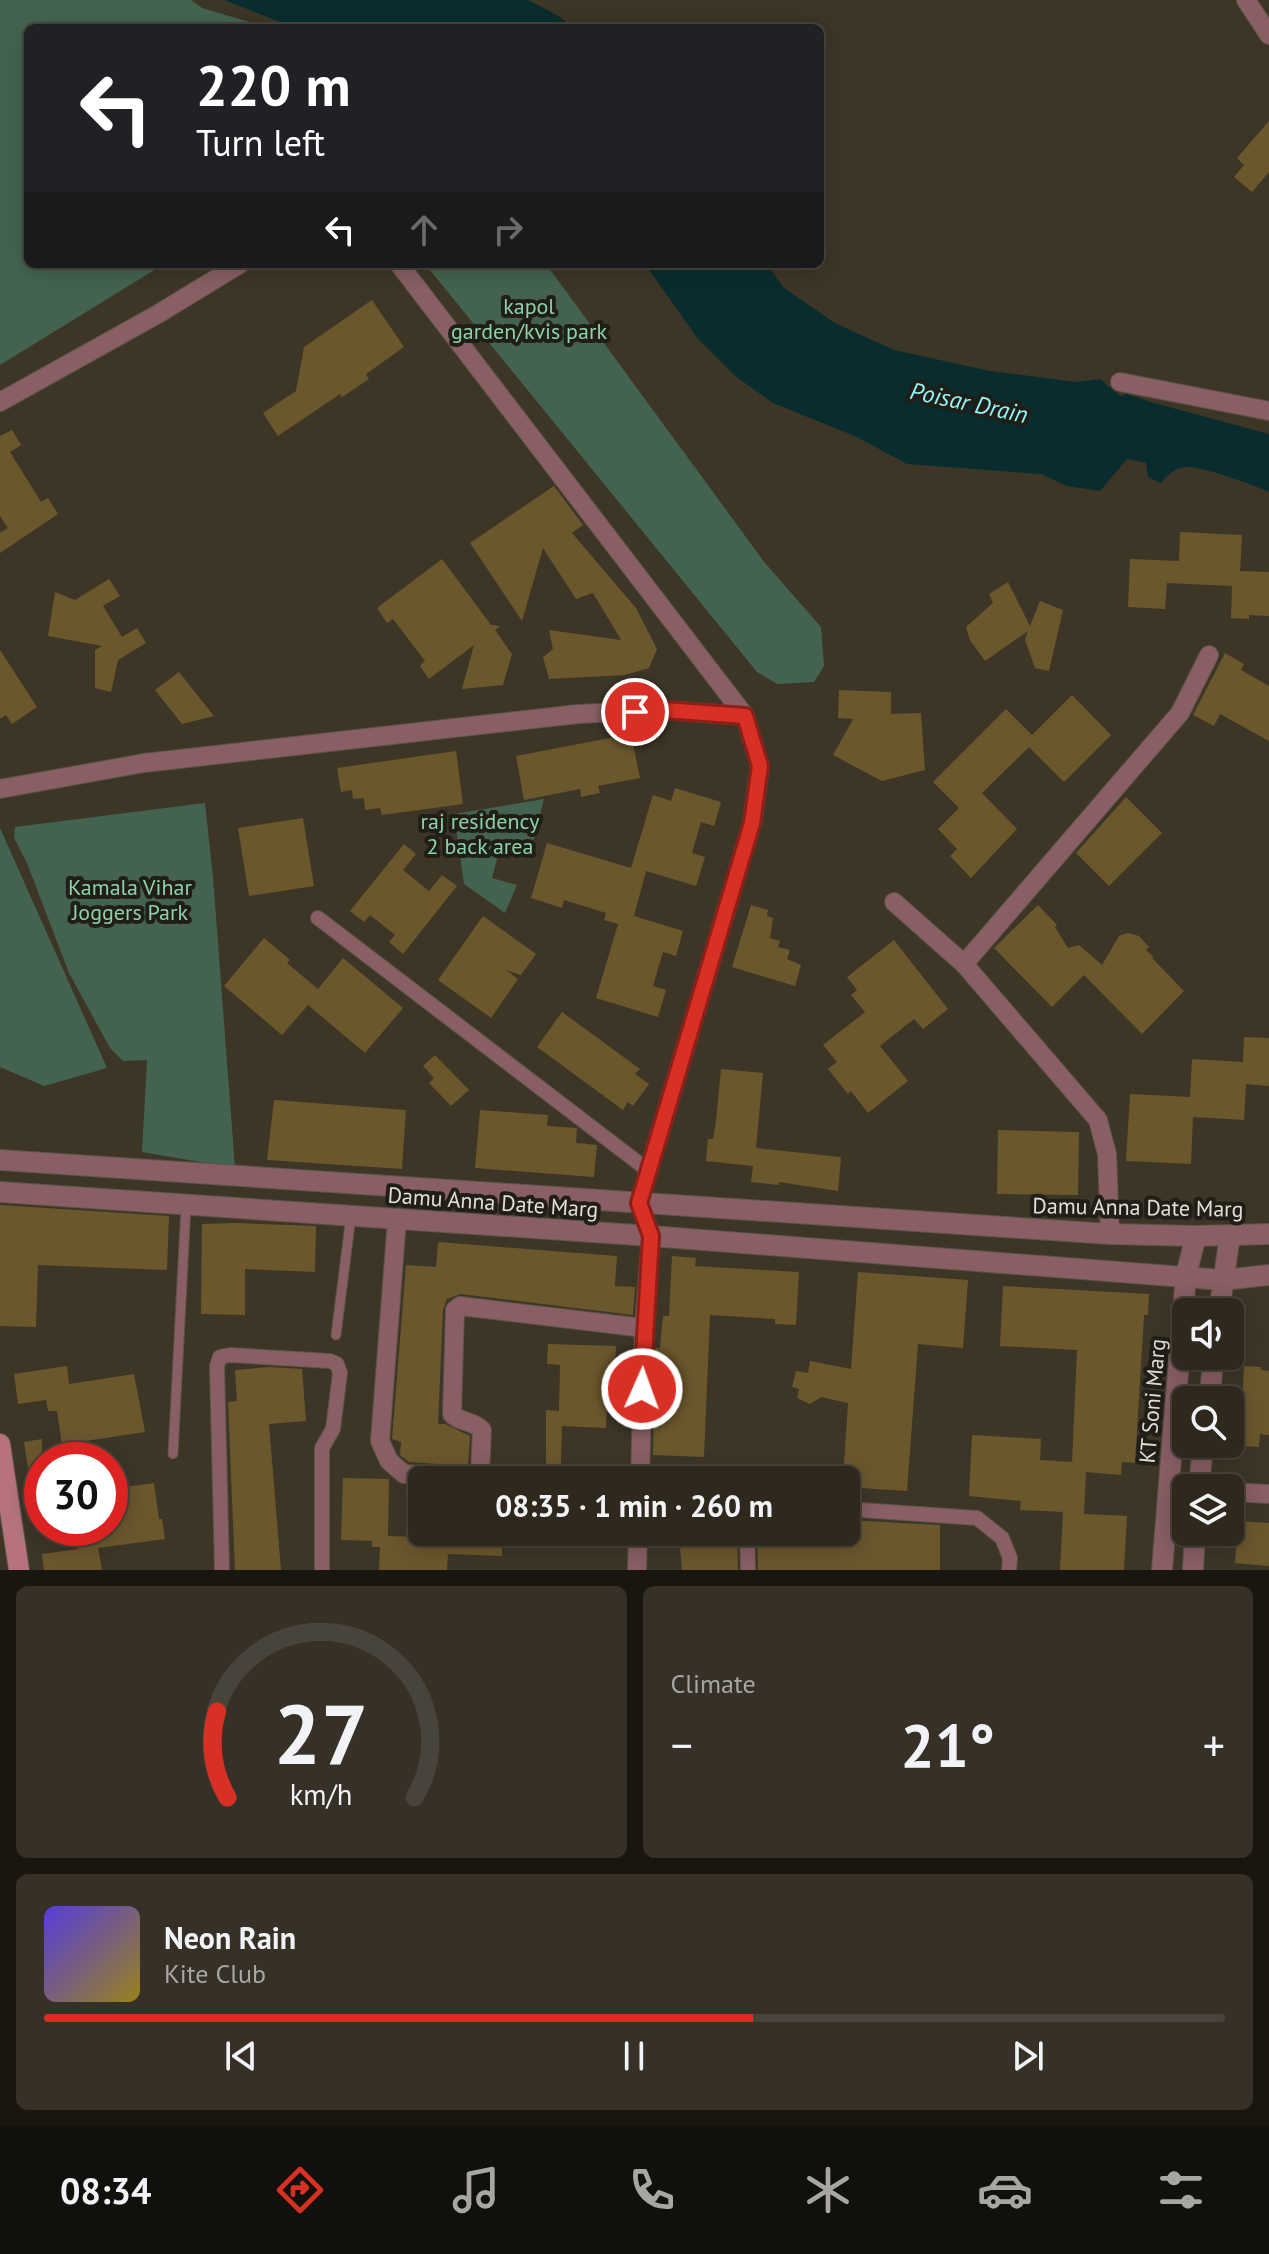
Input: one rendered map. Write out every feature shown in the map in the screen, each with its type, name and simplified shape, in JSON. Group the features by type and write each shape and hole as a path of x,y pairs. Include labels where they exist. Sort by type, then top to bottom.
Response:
{"main road":[{"path":"0,1444 19,1570"}],"street":[{"path":"1246,0 1269,35"},
{"path":"0,402 233,268"},
{"path":"402,268 745,716 760,766 752,823 639,1203 651,1236 644,1328 640,1466"},
{"path":"1120,382 1269,411"},
{"path":"964,964 1180,713 1209,655"},
{"path":"0,789 144,763 578,714 664,710 745,716"},
{"path":"894,902 964,964 1098,1120 1107,1154 1110,1234"},
{"path":"318,918 649,1171"},
{"name":"Damu Anna Date Marg","path":"0,1160 1110,1234 1269,1234"},
{"path":"249,1210 250,1178"},
{"name":"Damu Anna Date Marg","path":"0,1192 651,1236 1223,1280 1269,1275"},
{"path":"397,1219 380,1441 389,1461 404,1474 474,1478 480,1474 482,1430 476,1423 456,1419 452,1414 455,1310 460,1306 644,1328"},
{"path":"1221,1298 1230,1235"},
{"name":"KT Soni Marg","path":"1162,1570 1186,1275 1196,1236"},
{"path":"222,1570 217,1366 220,1357 230,1355 330,1361 337,1364 340,1373 333,1429 322,1448 322,1570"},
{"path":"1244,1493 1269,1494"},
{"path":"860,1510 977,1518 1002,1538 1010,1558 1009,1570"},
{"path":"637,1570 638,1546"},
{"path":"747,1546 748,1570"},
{"path":"1193,1570 1194,1546"}],"lane":[{"path":"173,1454 186,1206"},
{"path":"336,1335 351,1216"}],"green space":[{"path":"0,0 191,0 202,8 256,24 24,24 24,268 158,268 0,365"},
{"name":"kapol garden/kvis park","path":"428,268 549,268 765,563 821,627 824,666 814,682 777,684 757,672"},
{"name":"raj residency 2 back area","path":"544,799 531,850 500,847 492,878 517,885 505,913 464,884 454,814"},
{"name":"Kamala Vihar Joggers Park","path":"205,803 235,1168 142,1152 147,1060 123,1061 110,1048 69,973 27,863 14,838 15,827"},
{"path":"0,828 107,1068 44,1086 0,1067"}],"water":[{"path":"224,0 528,0 569,24 285,24"},
{"name":"Poisar Drain","path":"648,268 769,268 784,288 835,323 894,350 990,371 1076,382 1100,379 1120,396 1127,394 1269,434 1269,492 1217,473 1188,467 1173,472 1161,483 1148,477 1146,463 1127,459 1100,491 1067,486 1041,474 907,464 857,437 773,403 735,376 698,339"}],"building":[{"path":"1269,121 1269,172 1252,192 1234,177 1244,165 1237,158"},
{"path":"372,300 404,347 366,374 369,379 342,397 340,394 278,436 263,413 296,391 304,347"},
{"path":"12,430 21,445 10,452 41,502 48,498 58,514 0,553 0,533 8,528 0,516 0,436"},
{"path":"554,486 583,525 572,533 636,608 657,649 649,668 625,675 549,679 543,657 553,649 549,630 621,640 593,593 576,599 543,548 522,621 470,543"},
{"path":"1180,532 1242,535 1240,571 1269,572 1269,616 1231,618 1232,586 1167,583 1165,609 1128,607 1130,559 1179,561"},
{"path":"442,559 491,625 500,626 495,630 512,654 503,685 462,689 474,645 429,679 420,666 425,661 393,619 387,623 377,608"},
{"path":"109,579 120,596 103,606 122,637 137,628 146,643 118,660 111,692 95,688 95,650 102,646 48,636 55,592 75,600"},
{"path":"1008,582 1030,626 1040,601 1063,610 1049,671 1035,668 1025,640 1028,631 985,661 970,640 966,627 993,603 989,594"},
{"path":"0,650 37,707 12,724 6,715 0,719"},
{"path":"1225,653 1244,664 1241,670 1269,686 1269,741 1220,714 1214,726 1193,715"},
{"path":"179,672 214,716 182,724 155,690"},
{"path":"839,690 891,692 891,714 921,713 925,770 882,781 833,755 853,719 838,718"},
{"path":"1072,695 1111,735 1064,782 1029,747 982,793 1017,829 971,878 950,856 957,849 938,829 959,808 933,782 1006,709 1032,735"},
{"path":"631,734 640,778 598,786 600,793 581,797 580,789 524,800 516,756"},
{"path":"456,751 463,804 382,815 380,808 365,810 364,798 353,799 352,790 341,792 337,768"},
{"path":"675,788 721,802 714,826 701,822 692,853 705,857 696,886 646,871 634,916 683,931 676,956 663,952 653,986 666,990 658,1017 596,998 618,924 604,920 606,913 564,900 562,908 531,898 547,843 631,868 653,795 671,801"},
{"path":"1126,797 1162,833 1109,886 1076,853"},
{"path":"303,818 314,886 249,896 238,828"},
{"path":"404,844 416,854 403,870 429,891 442,875 457,886 403,954 389,942 395,935 370,915 364,922 350,911"},
{"path":"751,905 768,910 767,916 773,918 770,938 780,941 778,947 790,950 787,959 801,965 795,986 732,967"},
{"path":"1038,905 1057,925 1055,927 1068,948 1079,945 1102,965 1119,936 1128,933 1139,936 1149,947 1146,950 1152,958 1184,991 1142,1034 1084,975 1052,1007 994,948"},
{"path":"483,916 536,954 521,975 506,970 518,979 491,1018 438,980"},
{"path":"264,938 318,989 343,958 403,1008 365,1053 308,1005 282,1035 224,986"},
{"path":"894,940 948,1009 923,1029 914,1019 880,1046 908,1081 868,1113 828,1069 837,1062 823,1045 865,1012 851,995 857,990 847,977"},
{"path":"562,1012 640,1069 635,1074 649,1084 633,1106 628,1102 623,1110 537,1047"},
{"path":"1244,1037 1269,1038 1269,1086 1246,1084 1244,1120 1193,1117 1191,1164 1126,1161 1130,1094 1190,1097 1192,1059 1243,1062"},
{"path":"435,1055 469,1090 451,1106 429,1083 434,1078 423,1066"},
{"path":"721,1069 763,1073 756,1148 841,1157 838,1191 779,1182 779,1185 751,1182 753,1166 706,1161 708,1139 713,1139 716,1121"},
{"path":"274,1100 406,1110 402,1169 267,1160"},
{"path":"480,1110 548,1115 547,1126 577,1128 576,1143 597,1145 594,1177 475,1168"},
{"path":"998,1130 1079,1132 1078,1195 997,1194"},
{"path":"0,1205 169,1216 167,1270 38,1265 36,1327 0,1326"},
{"path":"202,1224 316,1226 315,1272 245,1269 245,1315 201,1314"},
{"path":"438,1242 617,1256 615,1286 635,1287 633,1315 461,1294 447,1299 443,1310 438,1424 445,1424 470,1436 468,1466 409,1462 400,1455 401,1442 392,1439 406,1265 436,1267"},
{"path":"672,1256 696,1258 695,1266 799,1272 796,1325 775,1324 775,1319 710,1315 704,1457 653,1455 655,1348 660,1348 663,1316 669,1316"},
{"path":"858,1272 968,1280 963,1348 918,1344 907,1491 860,1488 860,1466 844,1466 848,1403 821,1397 810,1404 797,1398 799,1389 792,1387 796,1371 808,1373 810,1361 851,1369"},
{"path":"1003,1286 1149,1294 1148,1315 1144,1315 1135,1463 1122,1462 1121,1475 1086,1472 1084,1514 1127,1516 1124,1570 1060,1570 1063,1512 1020,1510 1021,1501 969,1496 972,1435 1041,1439 1040,1460 1072,1462 1077,1350 1000,1346"},
{"path":"548,1344 616,1346 615,1366 608,1366 606,1428 562,1426 561,1464 598,1466 546,1466 546,1410 559,1411 560,1365 547,1364"},
{"path":"67,1366 69,1384 134,1374 145,1432 62,1442 57,1411 48,1411 46,1400 18,1404 14,1374"},
{"path":"1244,1366 1269,1371 1269,1435 1260,1434 1259,1447 1244,1446"},
{"path":"269,1367 302,1369 306,1421 269,1424 281,1570 235,1570 228,1402 237,1401 235,1370"},
{"path":"343,1478 389,1479 388,1536 408,1537 408,1546 502,1546 502,1556 448,1554 447,1570 379,1570 380,1547 372,1547 372,1541 341,1540"},
{"path":"154,1483 165,1539 128,1544 128,1487"},
{"path":"860,1521 940,1525 940,1570 758,1570 757,1546 860,1546"},
{"path":"1244,1521 1269,1523 1269,1566 1235,1563 1236,1546 1244,1546"},
{"path":"78,1546 113,1546 98,1548 102,1570 44,1570 42,1554 78,1549"},
{"path":"680,1546 737,1546 738,1570 682,1570"}],"route":[{"path":"635,712 664,710 745,716 760,766 752,823 639,1203 651,1236 642,1389"}]}
